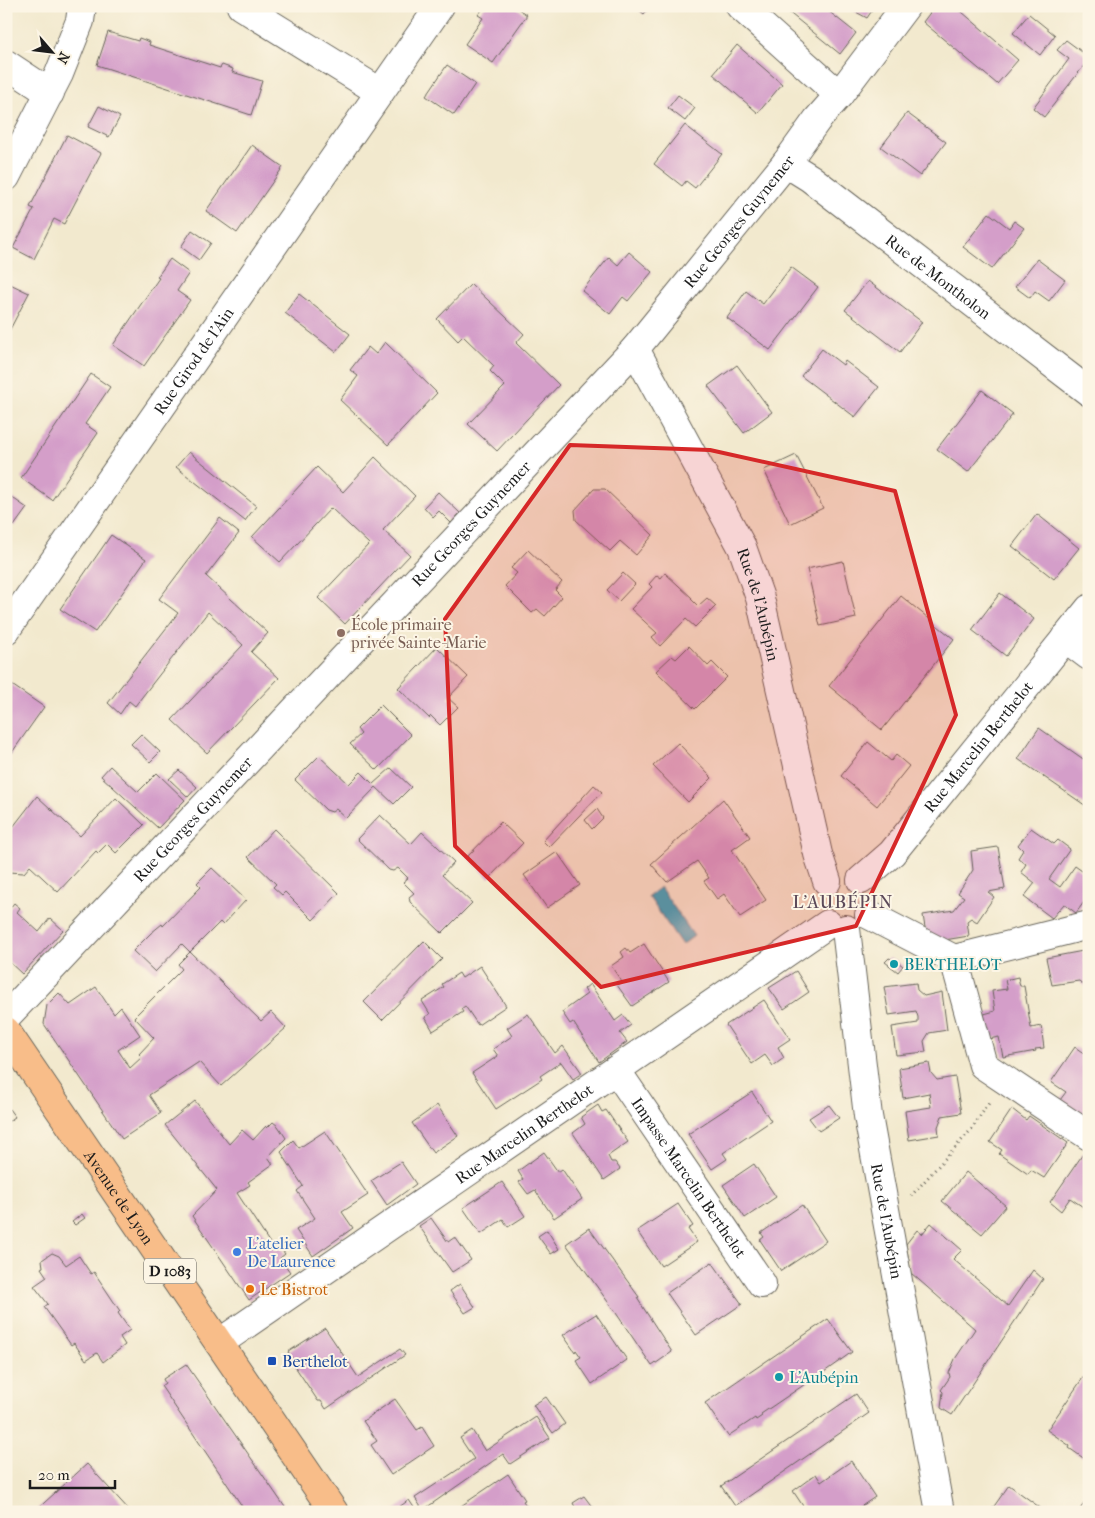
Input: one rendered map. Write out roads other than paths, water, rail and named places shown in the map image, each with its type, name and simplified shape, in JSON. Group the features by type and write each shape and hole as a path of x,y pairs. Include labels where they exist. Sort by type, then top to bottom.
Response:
{"main road":[{"name":"Avenue de Lyon","path":"6,1031 334,1512"}],"street":[{"path":"6,177 59,74 80,21 82,6"},
{"path":"242,6 380,92"},
{"name":"Rue Girod de l'Ain","path":"6,630 440,6"},
{"path":"740,6 839,95"},
{"name":"Rue Georges Guynemer","path":"6,1018 636,349 786,163 906,6"},
{"path":"6,64 50,93"},
{"name":"Rue de Montholon","path":"786,163 810,178 1089,392"},
{"name":"Rue de l'Aubépin","path":"636,349 742,547 760,598 818,854 827,881"},
{"name":"Rue Marcelin Berthelot","path":"861,880 892,853 1089,609"},
{"path":"1066,638 1089,656"},
{"path":"848,923 872,906 872,897 868,887 861,880 843,874 827,881 821,889 818,897 818,907 822,917 848,923 954,960 1089,925"},
{"name":"Rue de l'Aubépin","path":"848,923 868,1116 940,1512"},
{"name":"Rue Marcelin Berthelot","path":"219,1343 616,1070 848,923"},
{"path":"954,960 982,1065 1089,1136"},
{"name":"Impasse Marcelin Berthelot","path":"616,1070 762,1284"}],"water":[{"path":"660,887 694,936 682,945 648,896"}],"place":[{"name":"École primaire privée Sainte-Marie","path":"341,633"},
{"name":"BERTHELOT","path":"894,964"},
{"name":"L'atelier De Laurence","path":"237,1252"},
{"name":"Le Bistrot","path":"250,1289"},
{"name":"Berthelot","path":"272,1361"},
{"name":"L'Aubépin","path":"779,1377"}],"district":[{"name":"L'AUBÉPIN","path":"843,902"}]}
